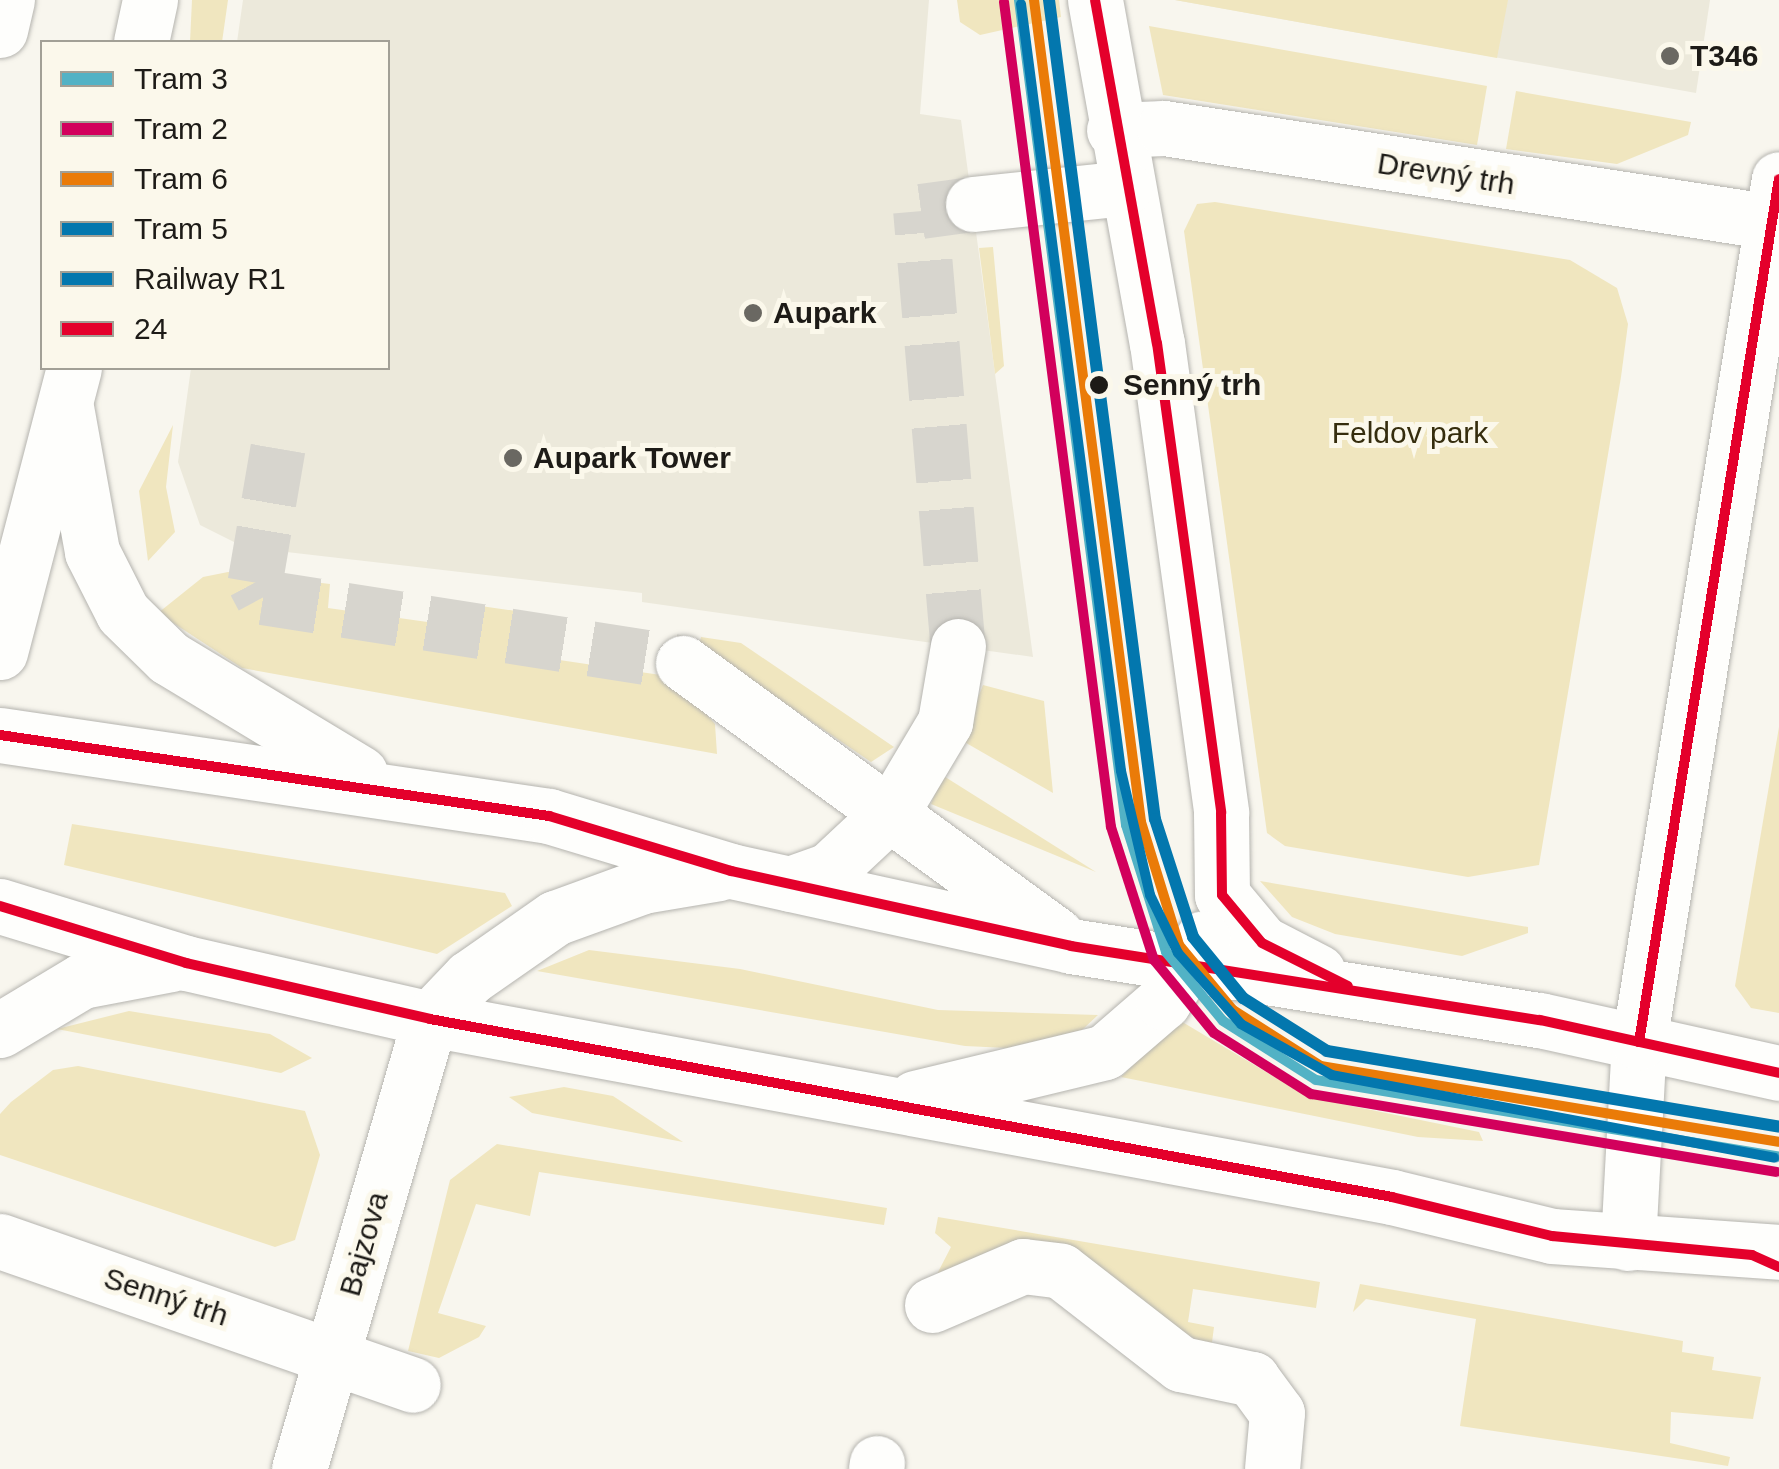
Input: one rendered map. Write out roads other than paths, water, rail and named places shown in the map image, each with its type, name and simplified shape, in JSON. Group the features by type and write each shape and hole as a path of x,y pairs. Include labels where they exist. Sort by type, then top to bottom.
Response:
{"street":[{"path":"0,30 7,0"},
{"path":"141,40 150,0"},
{"path":"878,1104 1086,1062 1150,1014 1190,964 1218,872 1221,813 1160,362 1124,188 1095,0"},
{"name":"Drevný trh","path":"1114,130 1164,128 1776,208"},
{"path":"973,204 1124,188"},
{"path":"1628,1243 1638,1042 1776,208"},
{"path":"2,646 70,387"},
{"path":"70,387 92,552 123,613 169,658 380,784"},
{"path":"790,884 829,870 892,812 945,722 958,646"},
{"path":"683,663 892,812 1070,946"},
{"path":"0,734 68,746 380,784 549,816 732,871 1070,946 1352,988 1779,1073"},
{"path":"0,758 68,746"},
{"path":"430,1019 469,978 555,918 642,886 732,871"},
{"path":"1218,872 1229,908 1262,943 1352,988"},
{"path":"7,906 186,963 430,1019 1628,1243 1770,1258"},
{"path":"0,1030 82,982 186,963"},
{"name":"Bajzova","path":"299,1469 430,1019"},
{"name":"Senný trh","path":"0,1241 413,1385"},
{"path":"932,1305 1023,1266 1060,1271 1181,1364 1252,1378 1277,1414 1272,1469"}],"tunnel":[{"path":"958,646 921,211 973,204"},
{"path":"278,448 255,582 263,597 683,663"}],"tram line":[{"name":"3","path":"1019,0 1126,825 1166,952 1223,1021 1316,1080 1779,1157"},
{"name":"6","path":"1034,0 1141,822 1179,945 1233,1010 1321,1066 1779,1142"},
{"name":"2","path":"1004,2 1111,827 1154,960 1214,1033 1311,1094 1777,1172"},
{"name":"5","path":"1021,4 1121,771 1150,895 1178,953 1241,1024 1332,1075 1774,1158"}],"rail line":[{"name":"R1","path":"1049,0 1155,819 1193,937 1243,998 1327,1051 1779,1127"}],"place":[{"name":"T346","path":"1670,56"},
{"name":"Aupark","path":"753,313"},
{"name":"Senný trh","path":"1099,385"},
{"name":"Aupark Tower","path":"513,458"}],"park label":[{"name":"Feldov park","path":"1410,433"}]}
